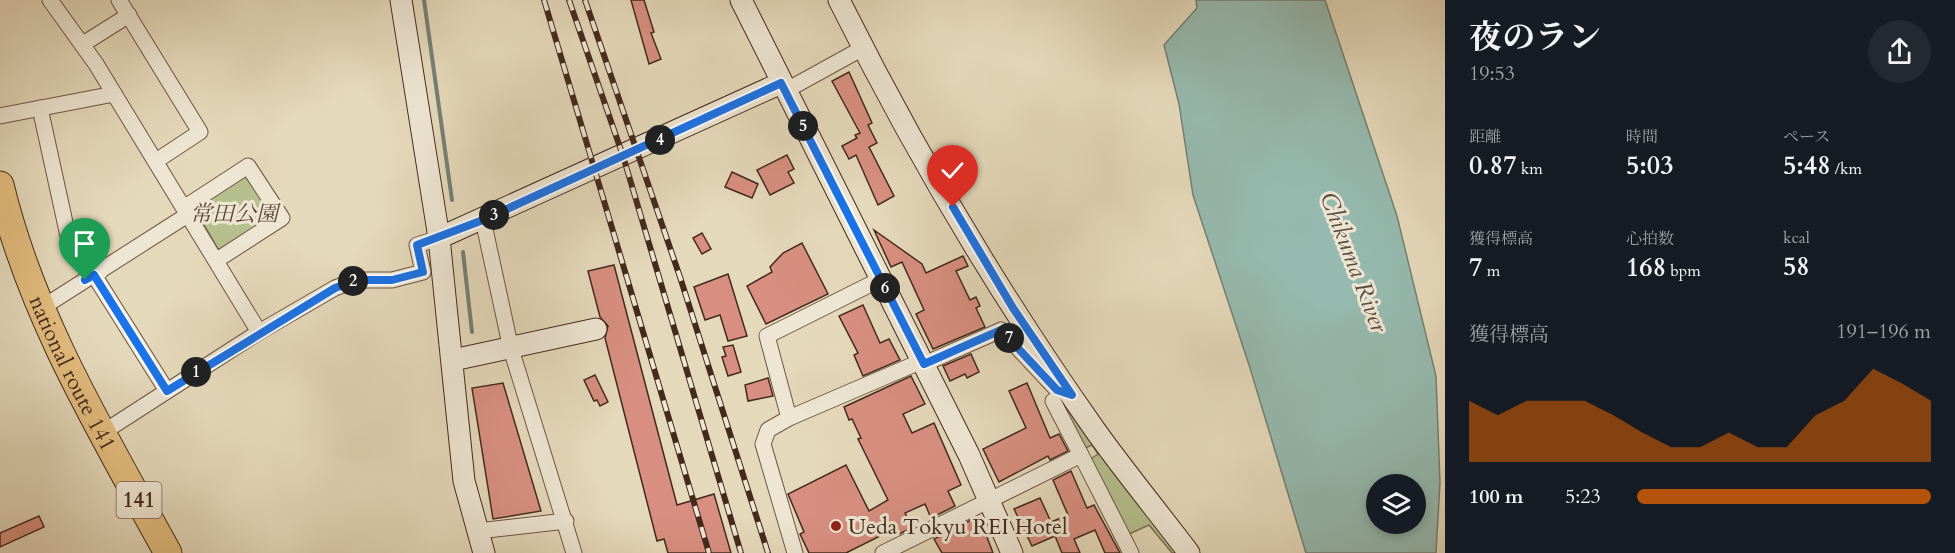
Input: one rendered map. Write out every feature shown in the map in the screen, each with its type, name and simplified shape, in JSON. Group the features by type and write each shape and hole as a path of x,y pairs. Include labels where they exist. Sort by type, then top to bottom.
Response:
{"highway":[{"name":"national route 141","path":"0,185 5,228 40,309 76,386 168,553"}],"street":[{"path":"50,0 83,44 187,210 259,332"},
{"path":"119,0 200,132 156,161"},
{"path":"401,0 439,238 464,481 484,553"},
{"path":"741,0 923,363 990,501 1012,553"},
{"path":"839,0 863,48 1063,398 1081,454 1131,553"},
{"path":"83,44 129,15"},
{"path":"102,433 259,332 335,288 356,280 392,280 423,272 417,245 483,220 783,87 863,48"},
{"path":"0,116 114,94"},
{"path":"40,108 68,236 97,273 167,391"},
{"path":"40,309 97,273 248,166 282,218 217,260"},
{"path":"483,220 511,349 574,553"},
{"path":"789,418 767,336 880,279"},
{"path":"453,360 596,329"},
{"path":"795,553 763,444 768,430 789,418 1001,330 1063,398 1095,429 1189,553"},
{"path":"883,553 908,548 990,501 1081,454"},
{"path":"478,531 566,521"}],"green space":[{"name":"常田公園","path":"245,174 274,214 225,250 218,249 195,209"},
{"path":"1061,405 1075,412 1181,553 1172,553 1149,525 1127,535 1089,460 1098,454 1092,445 1083,449"}],"water":[{"name":"Chikuma River","path":"1196,0 1325,0 1397,216 1436,376 1440,483 1436,553 1306,553 1250,368 1193,195 1179,104 1164,45 1197,8"}],"building":[{"path":"631,0 644,0 654,32 651,33 661,59 649,64"},
{"path":"849,72 872,123 868,125 877,143 869,147 894,196 878,205 856,155 849,159 842,146 857,138 855,135 860,133 832,81"},
{"path":"787,155 794,169 788,172 794,183 770,195 757,170"},
{"path":"732,172 758,184 752,198 725,187"},
{"path":"874,230 922,264 926,273 963,256 968,266 956,271 970,300 976,297 980,306 976,308 985,327 933,349 916,314 924,310 902,262 891,267"},
{"path":"702,233 711,249 702,254 693,238"},
{"path":"802,243 828,294 766,324 747,286 772,272 770,267 783,253"},
{"path":"614,265 677,505 714,494 731,553 668,553 664,539 657,541 605,338 608,326 600,317 588,271"},
{"path":"728,274 747,336 728,341 720,315 705,320 694,287"},
{"path":"863,305 880,343 889,339 900,360 863,376 854,355 858,353 839,316"},
{"path":"733,345 741,372 728,376 722,357 726,356 723,347"},
{"path":"971,354 979,372 967,378 965,374 950,381 943,366"},
{"path":"595,375 608,402 600,406 597,400 594,401 584,380"},
{"path":"911,376 925,404 903,414 912,433 934,423 961,485 948,491 955,506 931,518 925,504 905,513 912,528 899,534 896,528 846,553 809,553 800,534 804,532 788,494 846,465 869,511 888,500 858,439 861,438 852,419 849,420 844,407"},
{"path":"768,378 773,396 748,401 745,385"},
{"path":"503,383 541,511 493,519 472,388"},
{"path":"1027,383 1050,438 1059,434 1068,451 1050,460 1048,456 999,482 983,449 1026,428 1009,391"},
{"path":"1071,471 1087,508 1094,505 1120,553 1105,553 1095,530 1074,539 1080,553 1062,553 1055,536 1032,546 1014,509 1040,498 1051,522 1068,515 1053,480"},
{"path":"39,516 44,527 0,547 0,533"},
{"path":"973,519 978,532 984,529 993,553 942,553 934,539"}],"waterway":[{"path":"424,0 452,200"},
{"path":"463,252 472,332"}],"railway":[{"path":"544,0 709,553"},
{"path":"569,0 623,156 741,553"},
{"path":"585,0 680,277 768,553"}],"place":[{"name":"Ueda Tokyu REI Hotel","path":"836,526"}],"route":[{"path":"85,280 94,275 167,391 259,332 335,288 356,280 392,280 423,272 417,245 483,220 781,83 924,364 1001,330 1057,390 1072,395 1013,308 953,207"}]}
